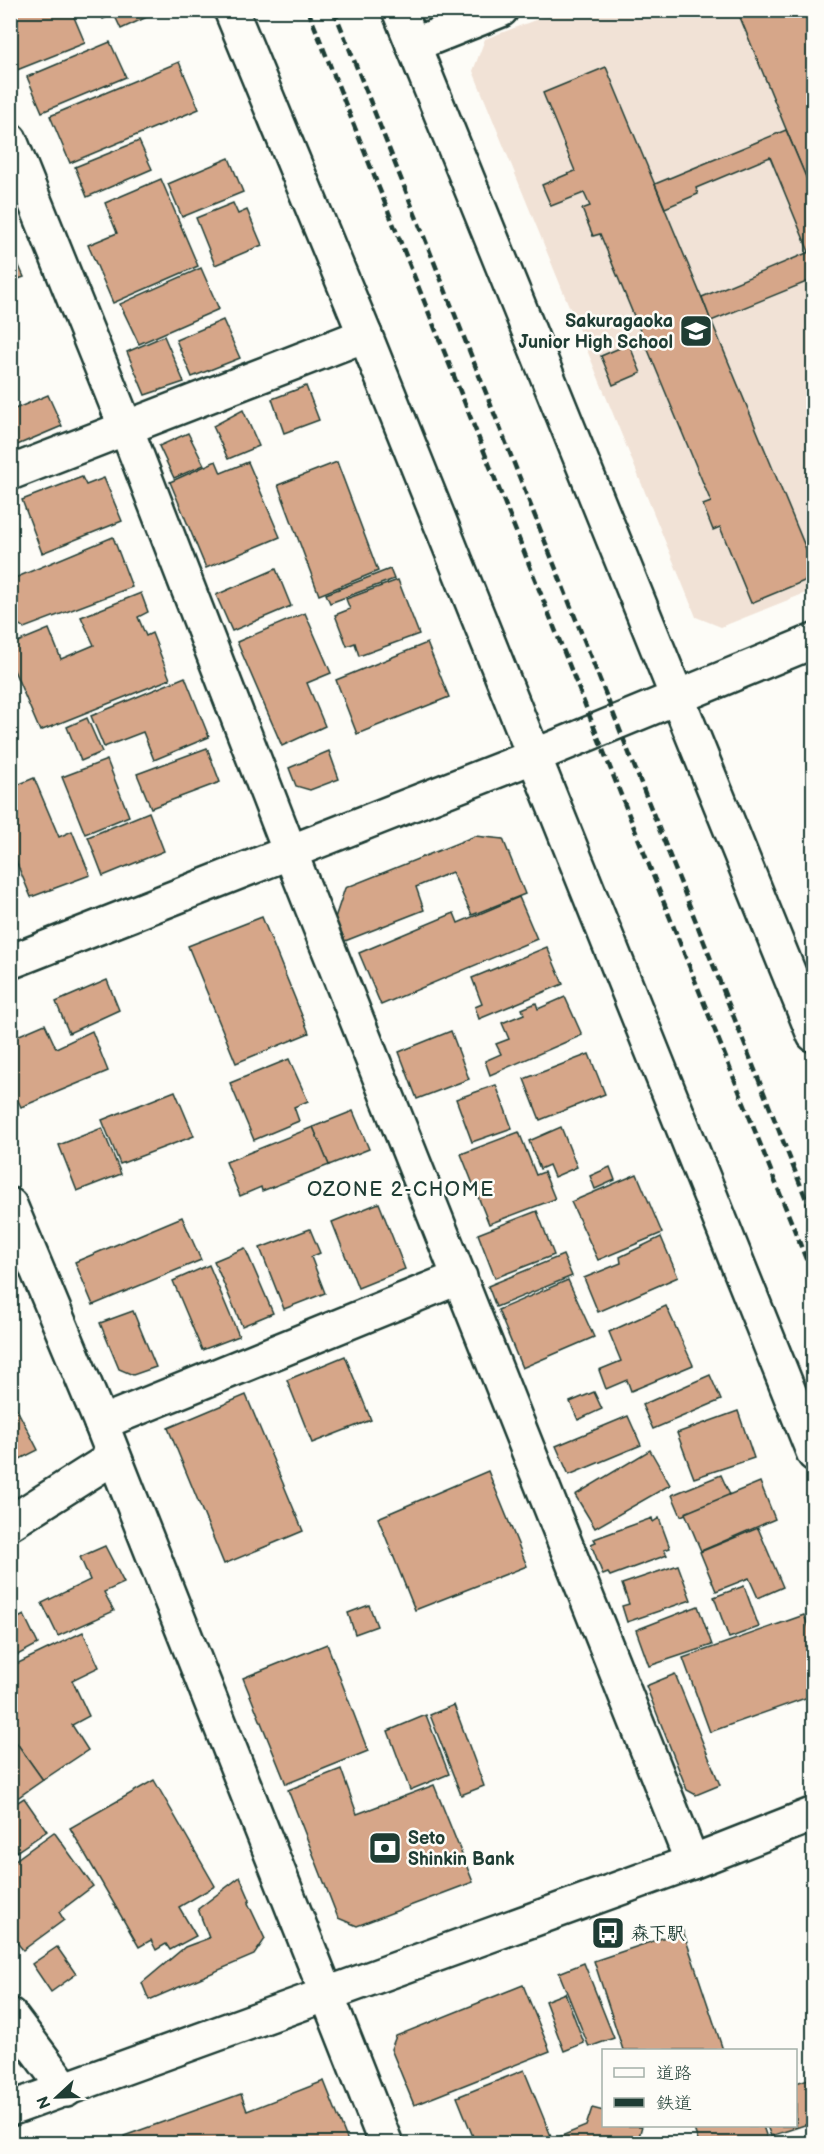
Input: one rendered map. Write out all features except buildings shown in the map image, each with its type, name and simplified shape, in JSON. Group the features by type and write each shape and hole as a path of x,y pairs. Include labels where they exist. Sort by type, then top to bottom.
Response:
{"street":[{"path":"231,10 364,335 813,1454"},
{"path":"399,10 813,1035"},
{"path":"413,45 501,10"},
{"path":"10,140 126,428 290,852 692,1862"},
{"path":"10,473 364,335"},
{"path":"10,962 532,757 813,641"},
{"path":"10,1205 101,1423 386,2144"},
{"path":"101,1423 460,1277"},
{"path":"10,1523 114,1456"},
{"path":"10,2109 692,1862 813,1814"},
{"path":"10,2014 66,2090"}],"shaded area":[{"name":"Sakuragaoka Junior High School","path":"559,11 813,11 813,590 721,627 696,617 473,71 485,39"}],"railway":[{"path":"308,10 814,1279"},
{"path":"334,10 814,1219"}],"place":[{"name":"Sakuragaoka Junior High School","path":"696,331"},
{"name":"Seto Shinkin Bank","path":"385,1848"},
{"name":"森下駅","path":"608,1933"}],"district":[{"name":"OZONE 2-CHOME","path":"401,1189"}]}
